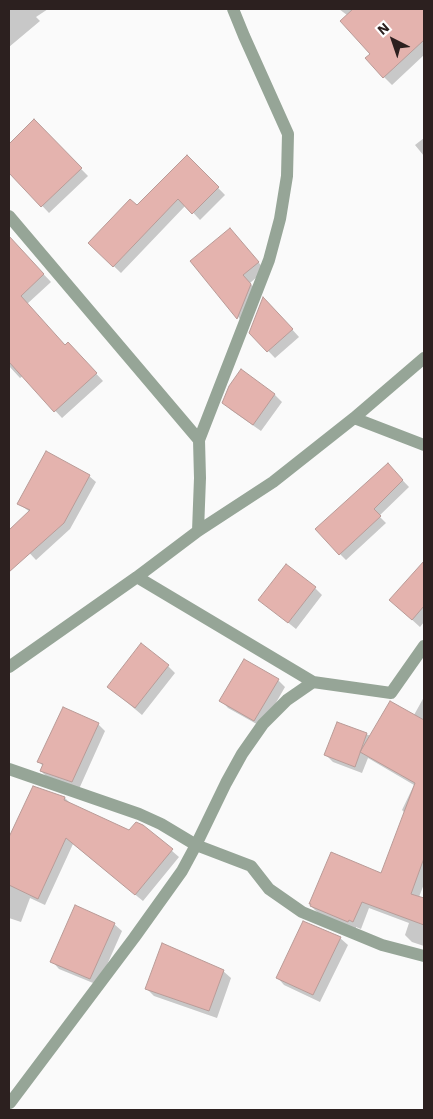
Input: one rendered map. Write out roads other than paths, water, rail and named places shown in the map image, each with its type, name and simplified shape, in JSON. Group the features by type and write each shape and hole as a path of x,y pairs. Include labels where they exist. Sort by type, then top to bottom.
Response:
{"street":[{"path":"198,532 199,440 269,260 280,219 287,176 288,134 233,9"},
{"path":"9,216 199,440"},
{"path":"9,667 198,532 273,482 354,418 424,358"},
{"path":"354,418 424,445"},
{"path":"137,577 313,682 390,693 424,646"},
{"path":"10,1103 182,871 226,783 252,738 287,700 313,682"},
{"path":"9,770 138,814 161,824 196,845 251,866 269,889 302,912 382,945 424,956"}]}
